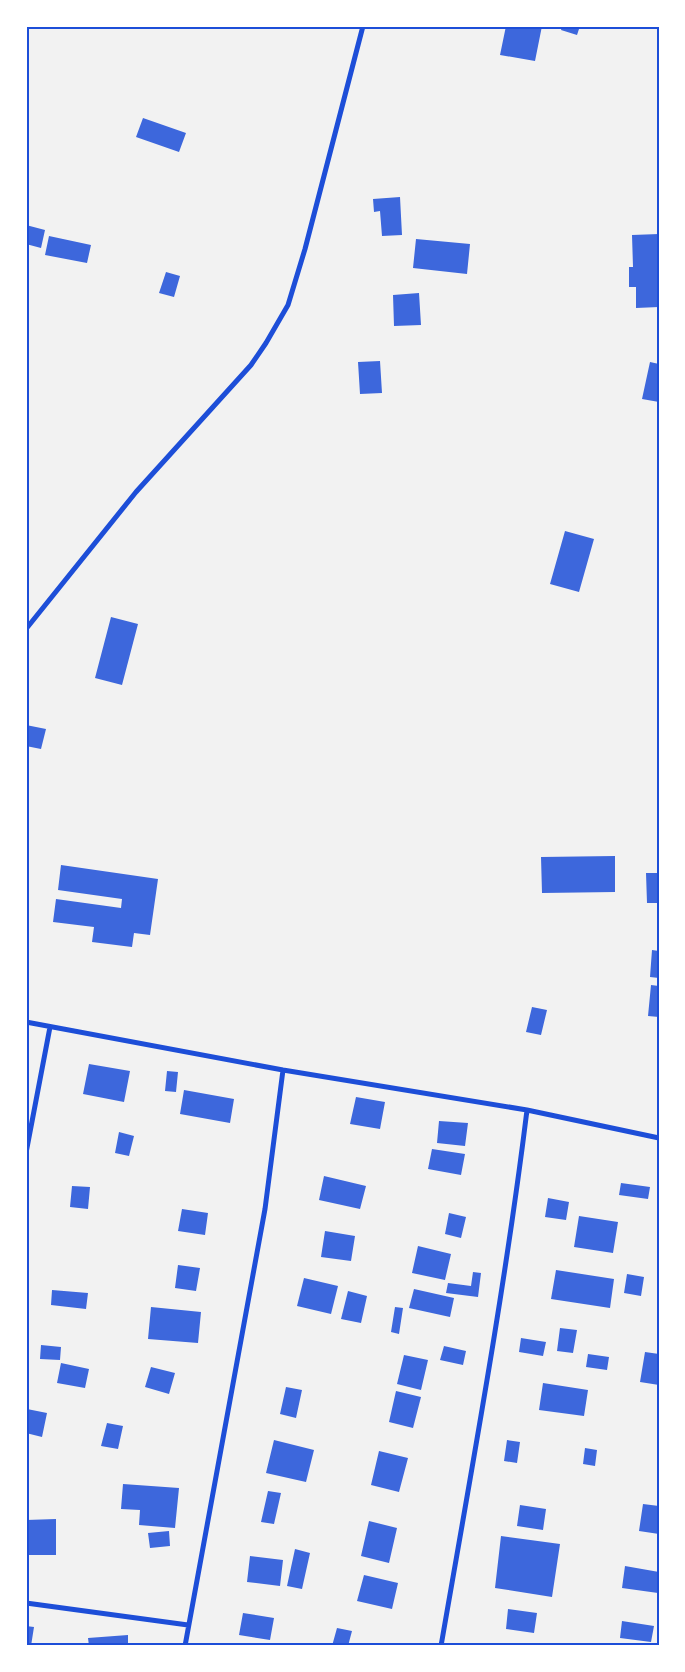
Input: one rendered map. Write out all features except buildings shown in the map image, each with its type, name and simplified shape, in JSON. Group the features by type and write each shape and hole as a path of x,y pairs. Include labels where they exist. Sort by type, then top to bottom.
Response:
{"street":[{"path":"26,629 136,492 251,365 288,305 305,249 363,26"},
{"path":"26,1022 283,1070 527,1110 659,1138"},
{"path":"26,1153 50,1027"},
{"path":"184,1646 265,1209 283,1070"},
{"path":"441,1646 496,1330 527,1110"},
{"path":"26,1603 188,1625"}]}
